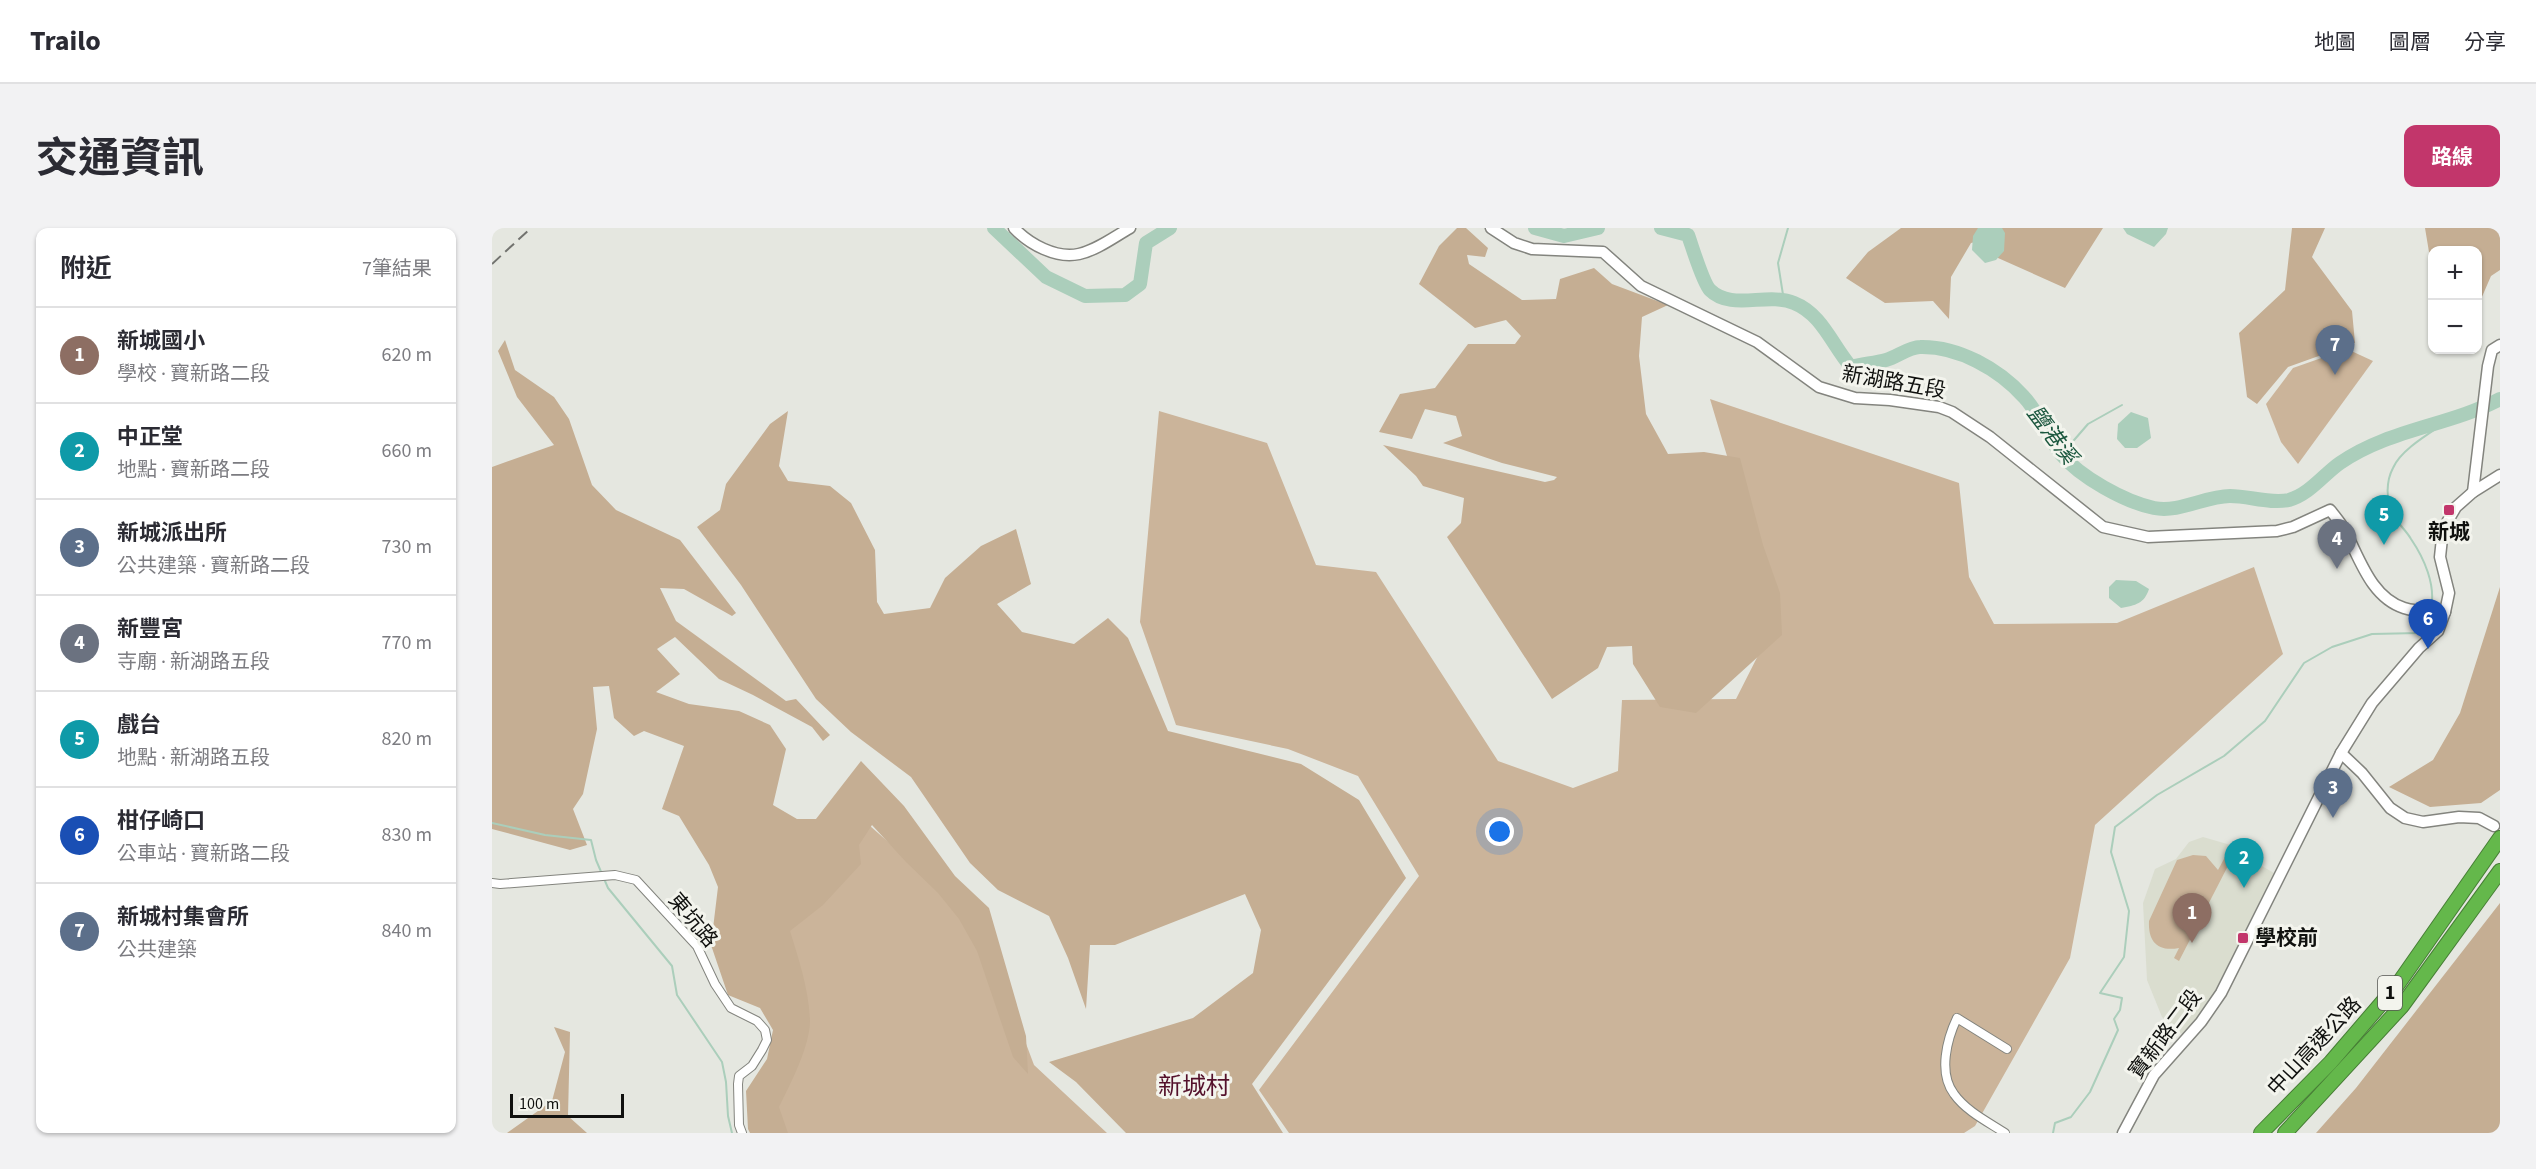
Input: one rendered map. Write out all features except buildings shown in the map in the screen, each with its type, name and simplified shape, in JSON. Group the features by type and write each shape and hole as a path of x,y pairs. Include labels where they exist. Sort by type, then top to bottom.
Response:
{"highway":[{"name":"中山高速公路","path":"2261,1133 2331,1062 2398,984 2497,832"},
{"name":"中山高速公路","path":"2285,1133 2402,1006 2500,871"}],"street":[{"path":"1014,228 1024,238 1043,248 1061,254 1078,254 1130,228"},
{"name":"新湖路五段","path":"1491,228 1499,236 1532,249 1603,252 1641,286 1756,342 1820,387 1856,398 1939,407 1952,412 1990,437 2103,527 2148,537 2277,531 2293,527 2330,510 2344,528 2367,575 2394,604 2406,609 2445,612"},
{"path":"2473,492 2492,350 2500,345"},
{"name":"寶新路二段","path":"2123,1133 2154,1075 2201,1022 2221,993 2341,753 2372,703 2419,648 2438,631 2449,593 2440,557 2443,529 2456,507 2473,492 2500,475"},
{"path":"2341,753 2362,773 2390,808 2405,818 2423,822 2458,817 2479,818 2497,832"},
{"name":"東坑路","path":"492,882 500,884 615,875 636,880 697,946 715,984 731,1008 757,1021 765,1030 766,1040 762,1050 752,1066 739,1076 739,1125 742,1133"},
{"path":"2005,1133 1975,1114 1953,1093 1947,1076 1948,1038 1957,1018 2007,1049"}],"shaded area":[{"path":"1457,228 1466,228 1488,248 1485,257 1467,255 1469,264 1522,300 1556,299 1560,279 1594,268 1612,284 1668,305 1642,317 1639,356 1646,414 1668,454 1704,452 1740,458 1763,545 1780,593 1782,635 1696,713 1660,707 1633,664 1632,646 1607,647 1598,668 1552,699 1447,537 1461,523 1464,498 1423,486 1416,476 1383,445 1545,482 1557,477 1502,463 1443,443 1462,436 1456,416 1425,409 1412,439 1379,432 1400,394 1435,388 1468,344 1515,344 1521,336 1506,320 1475,328 1419,284 1439,246"},
{"path":"1901,228 2103,228 2065,288 1998,258 1991,238 1971,243 1951,277 1949,319 1933,301 1885,303 1846,278 1868,252"},
{"path":"1978,228 2002,228 2005,233 2004,251 1996,260 1985,263 1972,250 1973,236"},
{"path":"2123,228 2168,228 2166,234 2154,247 2127,234"},
{"path":"2292,228 2325,228 2312,257 2352,311 2355,343 2288,367 2257,404 2247,397 2239,333 2285,290"},
{"path":"2425,228 2500,228 2500,270 2491,276 2482,297 2482,246 2428,246"},
{"path":"505,340 515,370 554,397 569,419 592,485 616,510 680,540 736,613 732,616 684,589 660,588 676,621 786,701 796,699 830,735 823,741 812,727 719,679 675,637 657,649 680,674 656,692 689,704 739,711 770,725 786,749 773,805 797,819 816,819 861,761 904,806 955,876 989,908 1026,1036 1028,1074 1013,1057 977,951 959,919 938,893 872,825 859,845 861,864 823,905 790,931 806,987 810,1021 807,1042 779,1107 788,1133 750,1133 746,1091 767,1059 773,1030 760,1008 728,995 711,945 718,887 709,865 679,816 662,809 684,746 644,731 634,736 614,718 609,686 593,687 597,729 583,794 573,809 587,845 570,850 492,829 492,467 554,445 517,397 498,351"},
{"path":"2347,349 2373,361 2298,464 2281,442 2266,404 2293,368"},
{"path":"1710,399 1959,483 1969,577 1994,624 2117,623 2254,567 2283,654 2095,825 2070,958 1975,1126 1964,1133 1289,1133 1259,1090 1419,876 1358,776 1288,749 1176,725 1140,622 1159,411 1267,443 1316,565 1376,572 1498,761 1573,788 1618,771 1622,700 1736,699 1776,620"},
{"path":"788,411 779,466 788,481 830,486 851,503 875,550 877,602 884,614 930,608 945,578 981,546 1016,529 1031,584 997,604 1022,632 1074,644 1108,618 1128,638 1168,731 1301,764 1359,800 1406,878 1252,1084 1283,1133 1126,1133 1076,1082 1049,1062 1193,1018 1253,973 1261,930 1245,894 1115,945 1090,945 1086,1009 1068,958 1049,916 998,890 970,863 911,777 851,732 816,699 741,585 697,527 720,510 726,484 770,424"},
{"path":"2131,412 2148,418 2151,438 2137,448 2125,448 2117,439 2118,424"},
{"path":"2116,580 2136,581 2149,589 2145,598 2139,603 2121,608 2109,598 2109,587"},
{"path":"2500,587 2500,790 2481,803 2430,807 2389,787 2433,760 2460,713"},
{"path":"852,810 981,924 1034,1065 1107,1133 772,1133 791,1025 774,934"},
{"path":"2203,837 2234,846 2241,854 2274,873 2205,1011 2182,1034 2162,1017 2147,980 2143,903 2155,869 2176,859 2189,842"},
{"path":"2193,855 2206,856 2218,870 2225,857 2231,860 2179,961 2174,958 2179,948 2160,947 2153,940 2150,935 2149,921 2177,860"},
{"path":"2500,903 2500,1133 2316,1133 2356,1088"},
{"path":"554,1027 570,1032 568,1116 587,1133 507,1133 552,1101 565,1052"}],"waterway":[{"name":"鹽港溪","path":"994,228 1046,277 1085,296 1125,295 1140,284 1146,243 1170,228"},
{"name":"鹽港溪","path":"1535,228 1564,236 1598,228"},
{"name":"鹽港溪","path":"1661,228 1688,235 1710,290 1728,299 1784,300 1804,308 1819,322 1851,367 1886,360 1920,347 1949,350 1977,361 2003,377 2029,403 2056,447 2069,463 2091,480 2117,494 2154,508 2173,508 2230,496 2274,501 2289,500 2310,489 2340,463 2378,442 2460,416 2500,399"},
{"path":"1784,301 1778,263 1788,228"},
{"path":"2062,454 2088,424 2122,405"},
{"path":"2431,608 2432,590 2428,572 2416,546 2392,513 2388,484 2393,468 2403,454 2449,420"},
{"path":"2053,1133 2055,1123 2071,1117 2090,1092 2118,1030 2114,1019 2120,1010 2122,998 2100,993 2124,957 2129,911 2111,852 2115,827 2157,795 2224,756 2265,721 2304,663 2332,647 2372,634 2419,633 2427,628 2430,614"},
{"path":"492,823 545,835 591,840 596,860 608,888 672,966 677,995 722,1062 732,1133"}],"railway":[{"path":"492,264 531,228"}],"place":[{"name":"新城村集會所","path":"2335,375"},
{"name":"新城","path":"2449,510"},
{"name":"戲台","path":"2384,545"},
{"name":"新豐宮","path":"2337,569"},
{"name":"柑仔崎口","path":"2428,649"},
{"name":"新城派出所","path":"2333,818"},
{"name":"中正堂","path":"2244,888"},
{"name":"學校前","path":"2243,938"},
{"name":"新城國小","path":"2192,943"}],"district":[{"name":"新城村","path":"1194,1086"}]}
